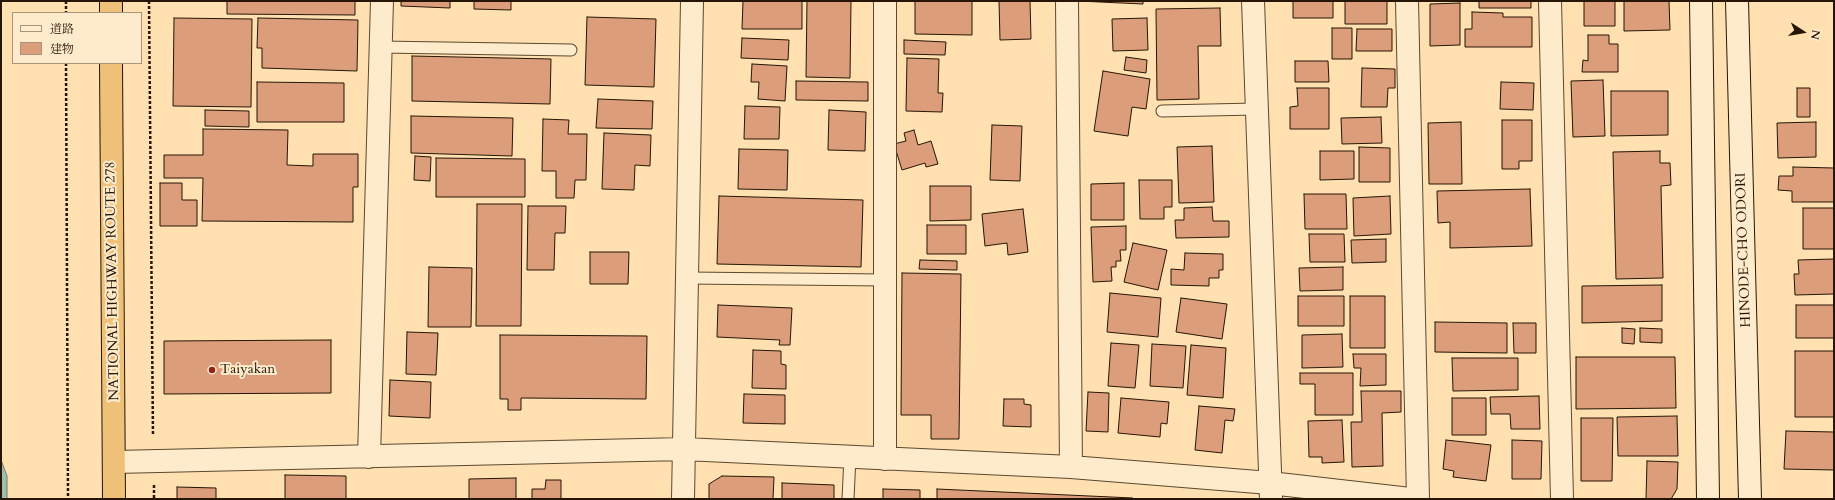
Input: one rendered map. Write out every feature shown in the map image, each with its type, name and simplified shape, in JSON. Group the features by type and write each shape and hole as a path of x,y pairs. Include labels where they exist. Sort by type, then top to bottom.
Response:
{"highway":[{"path":"111,1 111,12"},
{"name":"NATIONAL HIGHWAY ROUTE 278","path":"111,64 115,462 114,499"}],"street":[{"path":"369,457 382,1"},
{"path":"683,499 692,1"},
{"path":"885,1 885,459"},
{"path":"1067,1 1070,468"},
{"path":"1253,1 1270,491"},
{"path":"1407,1 1418,499"},
{"path":"1550,1 1562,499"},
{"path":"1701,1 1708,499"},
{"name":"HINODE-CHO ODORI","path":"1737,1 1750,499"},
{"path":"115,462 684,449 1070,468 1270,491 1410,499"}],"lane":[{"path":"381,47 571,50"},
{"path":"1162,111 1256,109"},
{"path":"687,278 885,280"},
{"path":"848,499 850,456"}],"path":[{"path":"66,1 66,12"},
{"path":"149,1 154,499"},
{"path":"66,64 68,499"}],"shaded area":[{"path":"1,460 7,476 7,499 1,499"}],"building":[{"path":"227,1 355,1 355,15 227,14"},
{"path":"401,1 450,1 450,8 401,6"},
{"path":"474,1 511,1 511,10 474,9"},
{"path":"743,1 802,1 802,29 742,29"},
{"path":"807,1 851,1 850,78 806,77"},
{"path":"915,1 972,1 972,35 915,34"},
{"path":"999,1 1030,1 1031,39 1000,40"},
{"path":"1078,1 1143,1 1143,4"},
{"path":"1293,1 1333,1 1333,18 1293,18"},
{"path":"1345,1 1387,1 1387,24 1345,24"},
{"path":"1479,1 1531,1 1531,8 1479,8"},
{"path":"1584,1 1615,1 1615,26 1584,26"},
{"path":"1624,1 1669,1 1670,30 1624,31"},
{"path":"1460,3 1460,45 1430,46 1430,4"},
{"path":"1220,8 1221,46 1198,46 1199,99 1157,100 1156,9"},
{"path":"1472,12 1503,13 1503,17 1532,17 1532,47 1465,47 1465,29 1472,29"},
{"path":"587,17 656,19 654,87 585,85"},
{"path":"174,18 252,19 251,107 173,106"},
{"path":"258,18 358,20 357,71 262,68 262,48 257,48"},
{"path":"1147,18 1148,50 1113,51 1112,19"},
{"path":"1332,28 1352,28 1352,59 1332,59"},
{"path":"1357,29 1392,29 1392,51 1356,51"},
{"path":"1588,35 1609,35 1609,44 1618,44 1618,72 1582,72 1583,60 1588,61"},
{"path":"742,38 789,40 788,60 741,58"},
{"path":"904,40 946,42 945,55 904,54"},
{"path":"412,56 551,59 550,104 412,101"},
{"path":"1126,57 1147,60 1146,73 1124,70"},
{"path":"907,58 939,59 938,93 943,93 942,112 906,111"},
{"path":"1295,61 1328,61 1329,82 1295,82"},
{"path":"752,64 787,66 785,101 758,99 759,82 751,82"},
{"path":"1362,68 1395,69 1395,88 1388,88 1387,107 1361,107"},
{"path":"1103,71 1150,79 1146,109 1132,107 1128,136 1094,131"},
{"path":"1603,80 1605,136 1573,137 1571,81"},
{"path":"796,81 868,82 868,101 796,100"},
{"path":"257,82 344,83 344,122 257,122"},
{"path":"1501,82 1534,83 1533,110 1500,109"},
{"path":"1297,88 1329,88 1329,129 1290,129 1290,107 1298,106"},
{"path":"1797,88 1810,88 1810,117 1797,117"},
{"path":"1611,91 1668,91 1668,135 1611,136"},
{"path":"598,99 653,101 652,129 596,128"},
{"path":"745,106 780,107 779,139 744,139"},
{"path":"205,110 249,111 249,127 205,126"},
{"path":"829,110 866,112 865,151 828,150"},
{"path":"411,116 513,118 512,156 411,153"},
{"path":"1381,117 1382,143 1342,144 1341,118"},
{"path":"543,119 569,120 568,134 587,134 586,180 575,180 574,198 556,198 556,171 542,171"},
{"path":"1502,120 1532,120 1532,161 1519,161 1519,169 1502,169"},
{"path":"1461,122 1462,184 1429,184 1428,123"},
{"path":"1816,122 1816,157 1778,158 1777,123"},
{"path":"992,125 1022,126 1020,181 990,180"},
{"path":"203,129 288,130 287,165 313,166 313,154 358,154 358,187 353,187 353,222 202,221 203,178 164,178 164,155 203,155"},
{"path":"914,130 918,145 931,141 938,164 926,167 925,163 902,170 894,144 906,141 904,133"},
{"path":"604,133 651,135 650,166 635,165 634,190 602,189"},
{"path":"1212,146 1214,202 1179,203 1177,147"},
{"path":"1359,147 1390,148 1390,182 1359,182"},
{"path":"739,149 788,150 787,190 738,189"},
{"path":"1320,151 1354,151 1354,179 1320,180"},
{"path":"1660,151 1660,163 1670,163 1671,185 1661,186 1663,278 1616,279 1613,152"},
{"path":"415,156 431,157 430,181 414,180"},
{"path":"436,158 525,159 525,197 436,197"},
{"path":"1793,167 1834,168 1834,202 1792,202 1792,191 1778,190 1779,176 1793,176"},
{"path":"1139,180 1172,180 1172,207 1164,207 1164,219 1140,219"},
{"path":"160,183 182,183 182,200 197,200 197,226 160,226"},
{"path":"1124,183 1124,220 1091,220 1091,184"},
{"path":"930,186 971,186 971,220 930,221"},
{"path":"1530,189 1532,246 1450,248 1450,222 1438,223 1437,191"},
{"path":"1304,194 1346,194 1347,229 1305,229"},
{"path":"719,196 863,200 861,267 717,264"},
{"path":"1390,196 1391,234 1354,236 1353,198"},
{"path":"477,204 522,204 521,326 476,326"},
{"path":"528,206 566,206 565,233 555,233 554,270 527,270"},
{"path":"1212,207 1213,221 1229,221 1229,237 1176,238 1175,220 1184,220 1184,208"},
{"path":"1803,208 1834,208 1834,249 1803,249"},
{"path":"1023,209 1028,252 1008,255 1007,243 985,246 982,214"},
{"path":"927,225 966,225 966,254 927,254"},
{"path":"1126,226 1126,250 1120,250 1121,261 1116,261 1116,267 1111,267 1112,281 1093,282 1091,227"},
{"path":"1309,234 1344,234 1345,262 1310,262"},
{"path":"1386,239 1386,262 1352,263 1351,240"},
{"path":"1133,243 1167,250 1158,290 1124,282"},
{"path":"590,252 629,252 628,284 590,284"},
{"path":"1185,253 1223,254 1223,270 1219,270 1219,278 1209,278 1209,286 1171,285 1171,269 1184,270"},
{"path":"1834,259 1834,294 1795,295 1794,274 1799,274 1798,260"},
{"path":"920,260 957,261 957,270 919,269"},
{"path":"429,267 472,268 471,327 428,327"},
{"path":"1343,267 1343,290 1300,291 1299,268"},
{"path":"902,273 961,274 959,439 931,439 931,415 901,415"},
{"path":"1662,285 1662,321 1582,323 1582,286"},
{"path":"1110,293 1161,298 1158,337 1107,332"},
{"path":"1298,296 1344,296 1344,326 1298,326"},
{"path":"1350,296 1385,296 1385,348 1350,348"},
{"path":"1181,298 1227,304 1222,339 1176,332"},
{"path":"718,305 792,308 790,345 779,345 780,340 717,337"},
{"path":"1796,305 1834,305 1834,338 1796,338"},
{"path":"1435,322 1507,323 1507,353 1435,352"},
{"path":"1513,323 1536,323 1536,353 1514,353"},
{"path":"1622,328 1635,329 1634,344 1622,343"},
{"path":"1640,328 1662,329 1662,343 1640,342"},
{"path":"407,332 438,333 436,375 406,374"},
{"path":"1342,334 1343,367 1302,368 1302,335"},
{"path":"500,335 647,336 646,399 521,398 521,410 508,410 508,399 500,399"},
{"path":"331,340 331,393 164,394 164,341"},
{"path":"1111,343 1139,345 1135,388 1108,386"},
{"path":"1152,344 1186,346 1183,388 1150,386"},
{"path":"1191,345 1226,348 1223,398 1187,395"},
{"path":"753,350 781,351 781,364 786,365 786,389 752,388"},
{"path":"1795,351 1834,351 1834,417 1795,417"},
{"path":"1353,354 1386,354 1386,385 1360,386 1361,368 1354,368"},
{"path":"1576,357 1675,357 1676,408 1576,409"},
{"path":"1452,358 1518,358 1518,390 1453,391"},
{"path":"1300,373 1353,373 1353,415 1315,415 1315,384 1300,384"},
{"path":"390,380 431,382 430,418 389,416"},
{"path":"1361,391 1401,391 1401,412 1382,413 1383,466 1352,467 1351,422 1362,422"},
{"path":"1088,392 1109,393 1108,432 1086,431"},
{"path":"744,394 785,395 785,424 743,423"},
{"path":"1539,396 1540,429 1511,429 1510,414 1491,414 1490,397"},
{"path":"1121,398 1169,402 1167,424 1161,423 1160,437 1118,433"},
{"path":"1452,398 1486,398 1486,435 1452,435"},
{"path":"1004,399 1024,399 1024,404 1031,405 1031,427 1003,426"},
{"path":"1199,406 1235,409 1233,421 1225,420 1222,453 1195,450"},
{"path":"1677,416 1678,456 1618,456 1617,417"},
{"path":"1581,418 1613,418 1612,481 1581,481"},
{"path":"1342,420 1344,462 1322,463 1322,457 1309,457 1308,421"},
{"path":"1786,431 1834,432 1834,470 1784,469"},
{"path":"1446,440 1491,445 1486,481 1453,477 1454,471 1443,469"},
{"path":"1512,440 1542,441 1541,479 1512,479"},
{"path":"1647,461 1678,462 1677,489 1671,499 1646,499"},
{"path":"285,475 346,476 346,499 285,499"},
{"path":"722,476 774,477 773,499 709,499 709,484"},
{"path":"516,478 516,499 469,499 469,479"},
{"path":"546,480 561,480 561,499 532,499 532,489 545,489"},
{"path":"782,483 834,485 834,499 782,499"},
{"path":"177,487 216,488 216,499 177,499"},
{"path":"883,489 920,490 920,499 883,499"},
{"path":"937,489 1133,498 1133,499 937,499"}],"place":[{"name":"Taiyakan","path":"212,370"}]}
